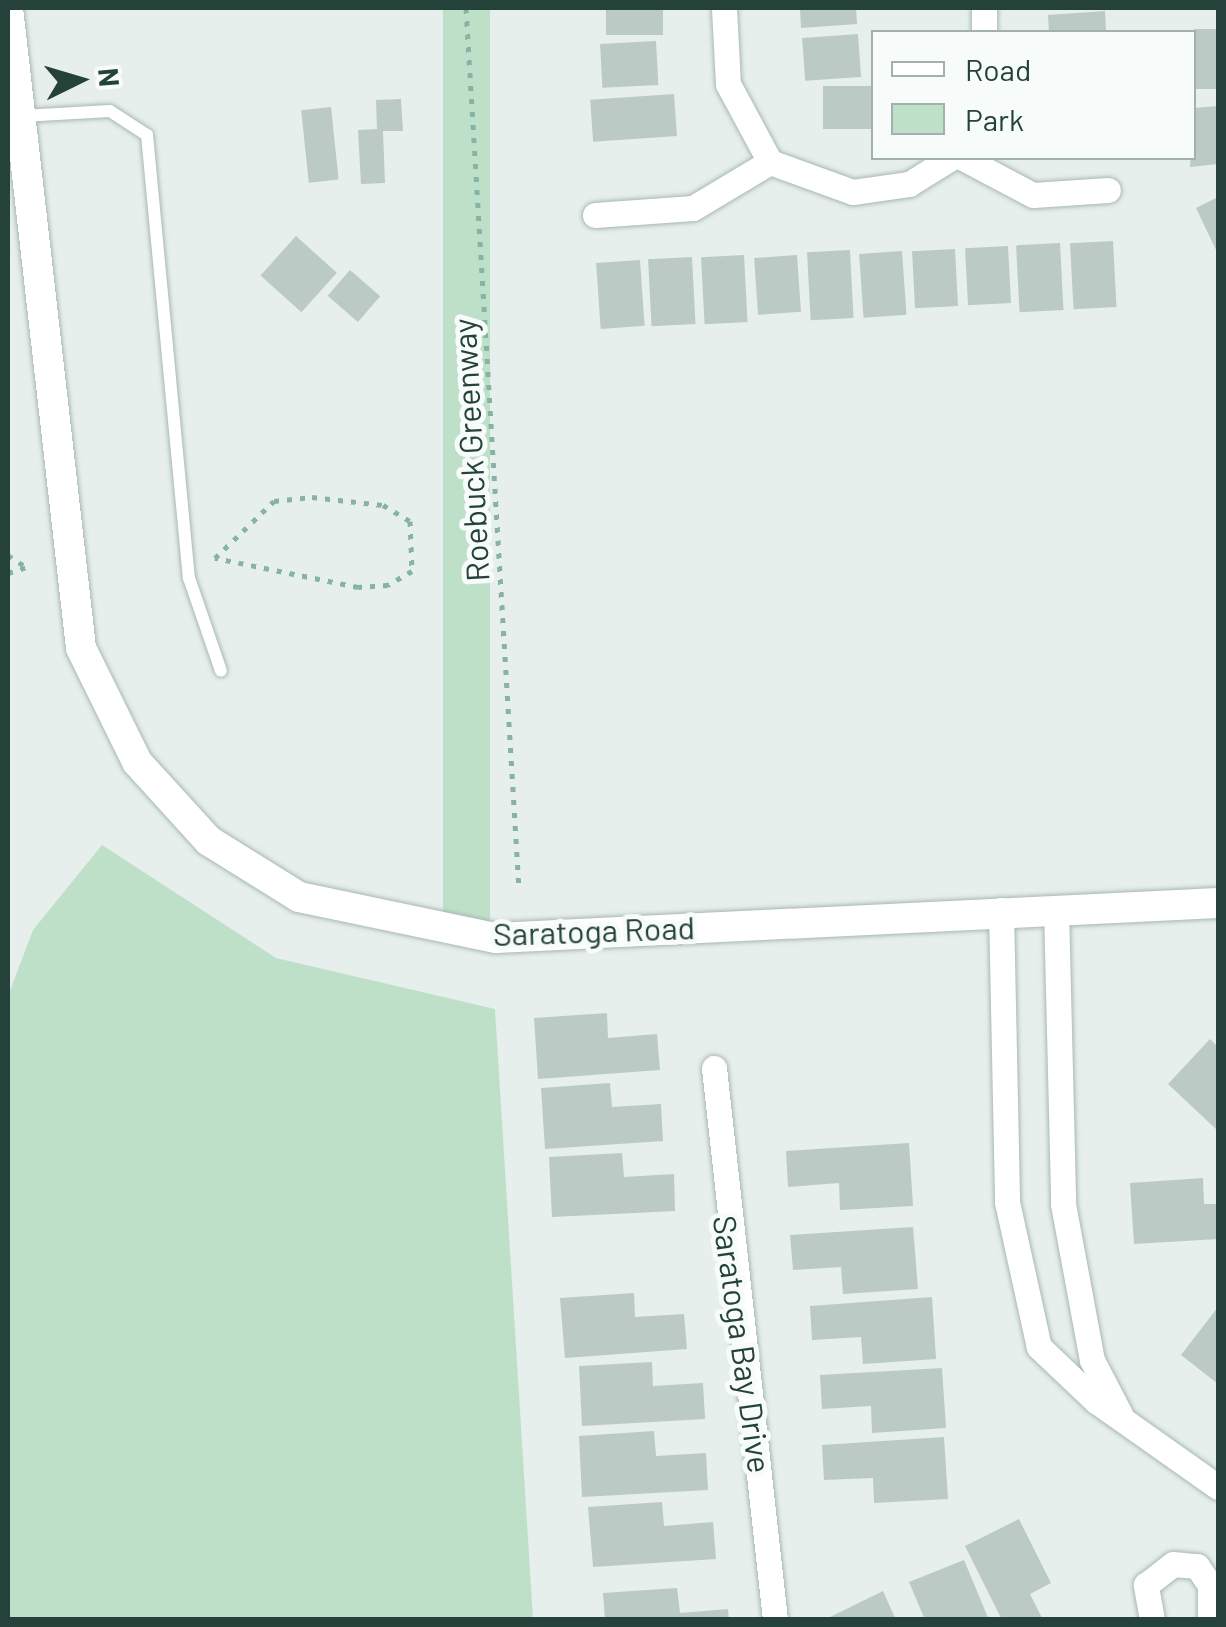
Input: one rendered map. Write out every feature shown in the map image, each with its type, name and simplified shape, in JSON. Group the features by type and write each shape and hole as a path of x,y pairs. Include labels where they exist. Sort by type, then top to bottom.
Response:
{"street":[{"name":"Saratoga Road","path":"8,8 81,648 137,762 209,840 299,896 496,938 1001,910 1218,903"},
{"path":"724,8 728,84 770,162 853,192 909,184 948,160"},
{"path":"967,160 1033,195 1108,190"},
{"path":"595,215 693,208 770,162"},
{"path":"1056,908 1063,1204 1092,1360 1120,1414"},
{"path":"1001,910 1007,1202 1039,1347 1218,1487"},
{"name":"Saratoga Bay Drive","path":"714,1068 775,1620"},
{"path":"1152,1620 1146,1585 1173,1564 1197,1566 1210,1586 1210,1620"}],"lane":[{"path":"22,116 110,110 147,135 189,578 222,671"}],"path":[{"name":"Roebuck Greenway","path":"466,8 518,889"},
{"path":"312,498 383,506 410,520 416,562 388,586 358,586 215,558 274,501 312,498"},
{"path":"8,555 26,566 8,573"}],"green space":[{"path":"443,8 490,8 490,940 443,940"},
{"path":"102,845 276,958 495,1009 533,1619 8,1619 8,996 33,930"}],"building":[{"path":"606,8 663,8 663,35 606,35"},
{"path":"800,8 856,8 857,24 801,28"},
{"path":"1105,11 1106,30 1049,30 1048,15"},
{"path":"1194,29 1218,29 1218,89 1196,89"},
{"path":"858,34 861,77 805,81 802,38"},
{"path":"656,41 658,85 602,88 600,44"},
{"path":"823,86 871,86 871,129 823,129"},
{"path":"674,94 677,136 593,142 590,100"},
{"path":"401,99 403,131 383,131 385,183 361,184 358,130 377,129 376,100"},
{"path":"1218,106 1218,164 1190,167 1190,160 1196,160 1196,108"},
{"path":"331,107 339,180 309,183 301,110"},
{"path":"1218,197 1218,254 1196,208"},
{"path":"296,236 337,273 301,312 261,275"},
{"path":"1113,241 1116,307 1074,309 1070,243"},
{"path":"1060,243 1064,310 1020,312 1016,245"},
{"path":"1008,246 1011,303 968,305 965,248"},
{"path":"955,249 958,306 915,308 912,251"},
{"path":"850,250 854,318 811,320 807,252"},
{"path":"902,251 906,315 864,318 859,254"},
{"path":"744,255 748,322 705,324 701,257"},
{"path":"797,255 801,312 758,315 754,258"},
{"path":"692,257 696,324 652,326 648,259"},
{"path":"640,260 645,326 601,329 596,263"},
{"path":"350,270 380,296 358,322 328,296"},
{"path":"607,1013 608,1038 657,1034 660,1070 538,1079 534,1018"},
{"path":"1210,1039 1218,1047 1218,1131 1168,1084"},
{"path":"610,1083 612,1107 661,1104 663,1141 545,1149 541,1088"},
{"path":"909,1143 913,1206 840,1210 839,1183 788,1187 786,1151"},
{"path":"622,1153 624,1177 674,1174 675,1211 552,1217 549,1157"},
{"path":"1203,1178 1204,1204 1218,1204 1218,1239 1134,1244 1130,1183"},
{"path":"913,1227 918,1289 843,1294 841,1267 793,1270 790,1235"},
{"path":"634,1293 635,1317 684,1314 687,1349 565,1358 560,1298"},
{"path":"932,1297 936,1359 863,1364 861,1337 812,1340 810,1306"},
{"path":"1218,1307 1218,1384 1181,1355"},
{"path":"652,1362 653,1386 703,1383 705,1419 582,1426 579,1366"},
{"path":"942,1368 946,1428 872,1433 871,1406 822,1409 820,1375"},
{"path":"654,1431 656,1456 706,1453 708,1490 582,1497 579,1436"},
{"path":"944,1437 948,1499 874,1503 873,1478 824,1480 822,1445"},
{"path":"662,1502 664,1526 713,1522 716,1559 593,1567 588,1507"},
{"path":"1019,1519 1051,1583 1030,1594 1043,1620 1002,1620 965,1546"},
{"path":"964,1560 989,1620 925,1620 909,1582"},
{"path":"677,1588 680,1613 728,1609 729,1620 605,1620 603,1593"},
{"path":"883,1591 896,1620 824,1620"}]}
